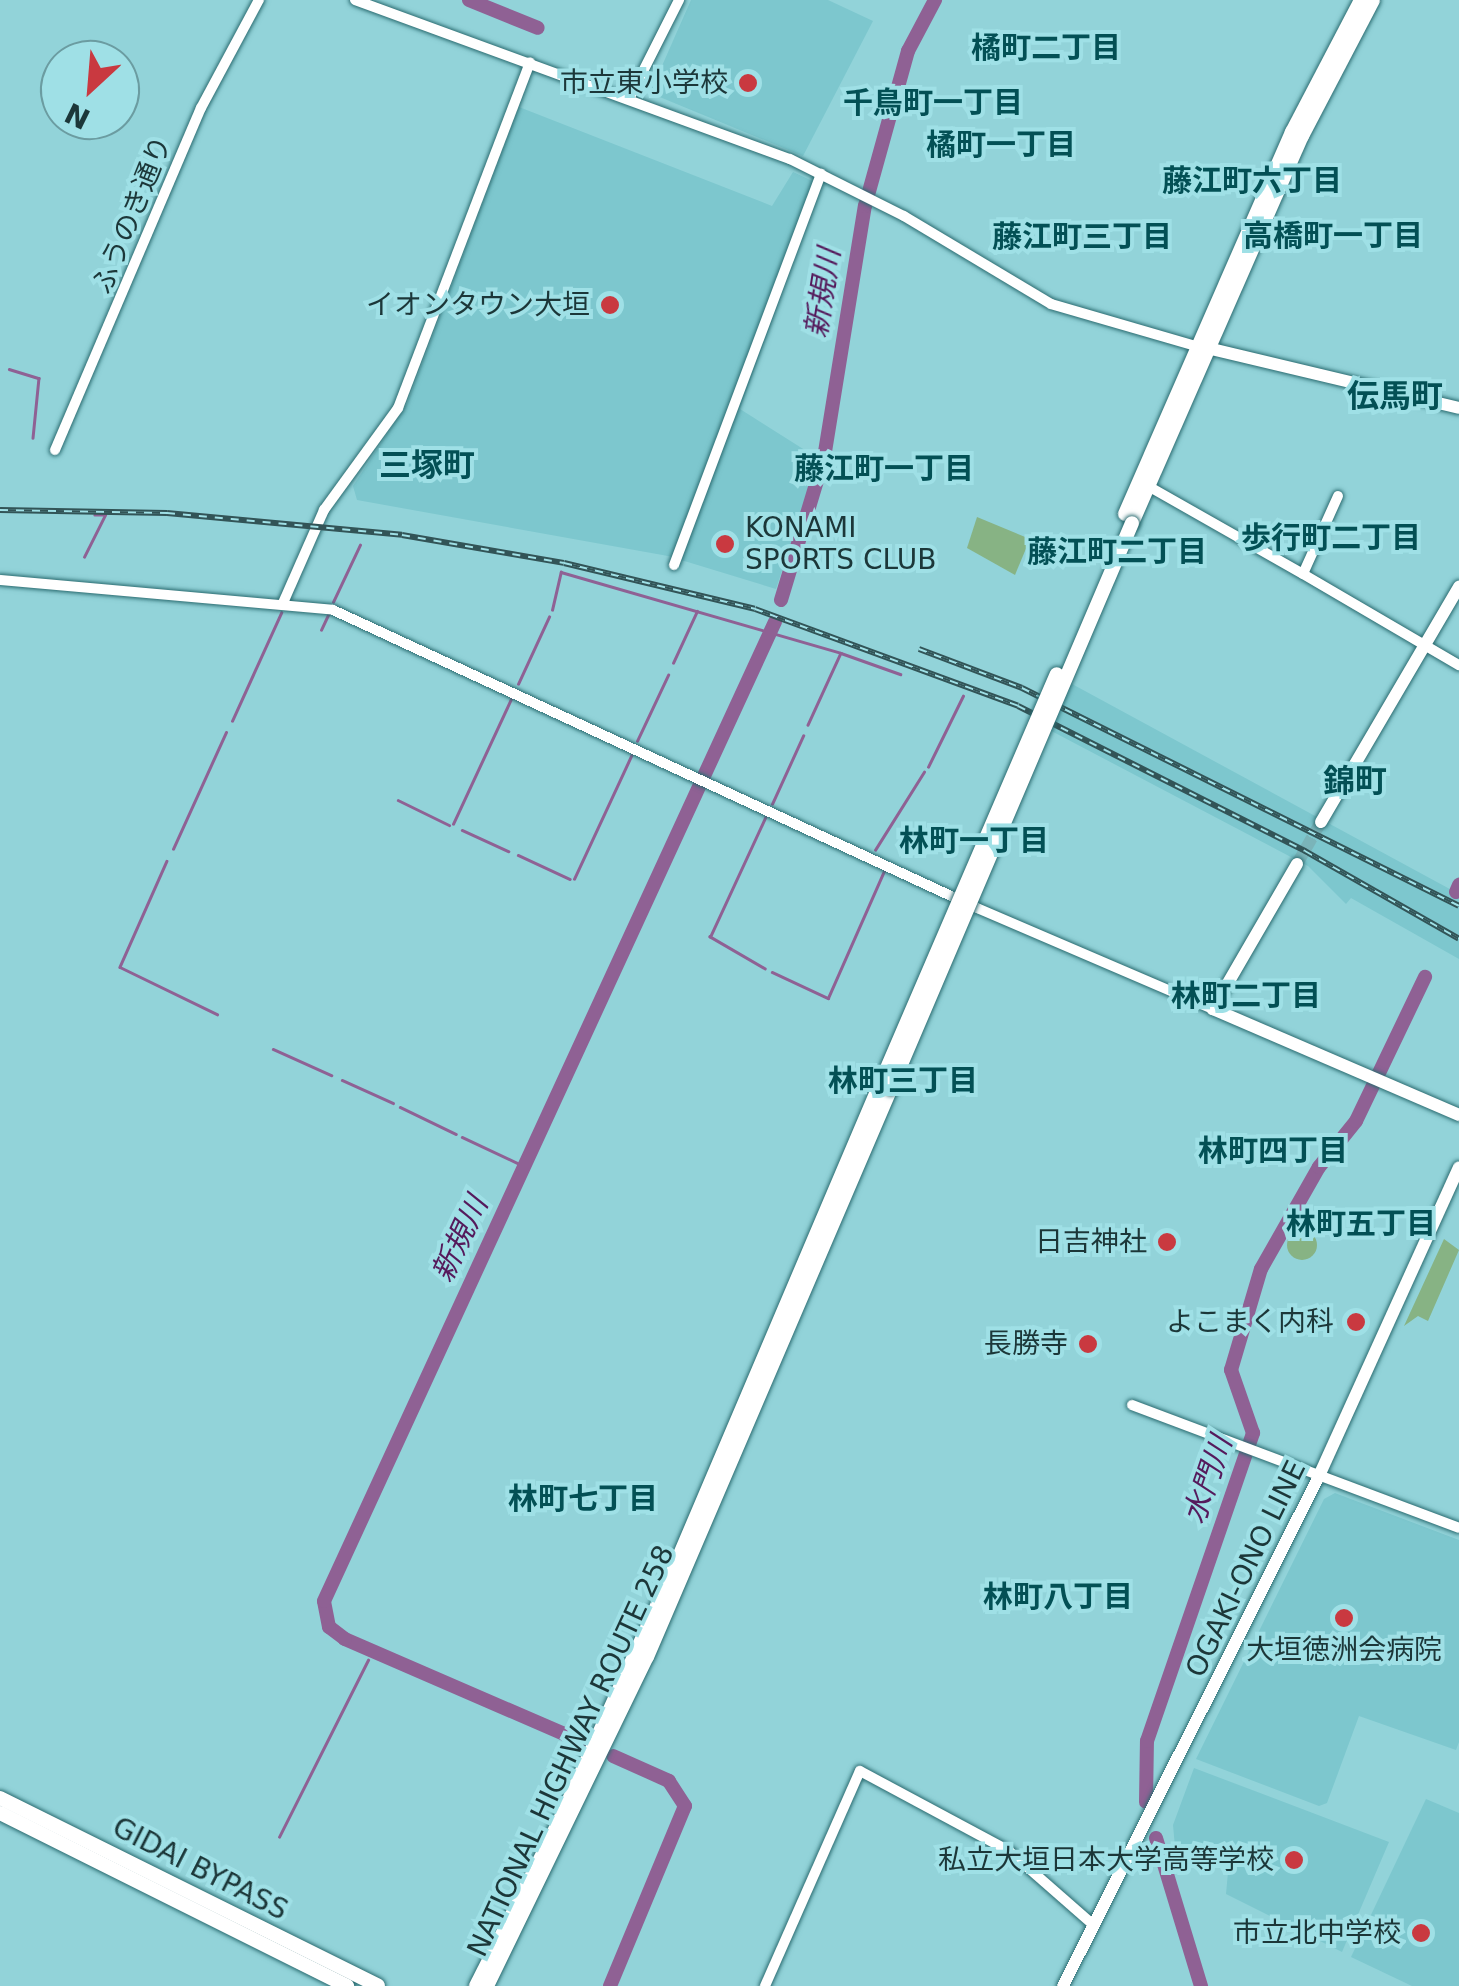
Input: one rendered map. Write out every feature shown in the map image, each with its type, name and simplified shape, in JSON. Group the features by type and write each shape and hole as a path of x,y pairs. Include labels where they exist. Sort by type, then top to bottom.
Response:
{"highway":[{"name":"NATIONAL HIGHWAY ROUTE 258","path":"488,1986 648,1657 886,1085 1292,132 1361,0"},
{"name":"NATIONAL HIGHWAY ROUTE 258","path":"1127,521 1148,486 1202,347 1302,136 1373,0"},
{"name":"NATIONAL HIGHWAY ROUTE 258","path":"476,1986 558,1824 886,1085"},
{"name":"GIDAI BYPASS","path":"0,1798 378,1986"},
{"name":"GIDAI BYPASS","path":"0,1813 347,1986"}],"main road":[{"path":"1202,347 1459,408"},
{"path":"1322,822 1459,587"},
{"path":"1297,864 1213,1008 1459,1114"},
{"name":"OGAKI-ONO LINE","path":"1063,1986 1090,1922 1153,1817 1318,1478 1459,1167"}],"street":[{"name":"ふうのき通り","path":"55,450 201,108 259,0"},
{"path":"355,0 630,97 821,174 869,197 1063,310 1202,347"},
{"path":"630,97 678,0"},
{"path":"283,603 324,510 398,408 530,62"},
{"path":"674,565 821,174"},
{"path":"1148,486 1459,664"},
{"path":"1304,574 1338,496"},
{"path":"0,580 283,603 347,615 1213,1008"},
{"path":"1132,1405 1246,1452 1459,1528"},
{"path":"765,1986 860,1770 1009,1851 1090,1922"}],"shaded area":[{"name":"市立東小学校","path":"691,0 828,0 873,21 803,156 650,93"},
{"name":"イオンタウン大垣","path":"519,107 772,206 793,172 821,185 740,409 819,459 776,589 668,556 357,500 353,486 407,404"},
{"path":"1061,678 1459,894 1459,959 1351,898 1346,904 1308,866 1040,725"},
{"path":"1335,1493 1459,1540 1459,1742 1456,1750 1359,1716 1327,1803 1319,1806 1196,1759 1324,1499"},
{"name":"私立大垣日本大学高等学校","path":"1194,1768 1389,1842 1342,1952 1226,1894 1228,1872 1175,1847 1173,1825"},
{"path":"1426,1799 1459,1813 1459,1986 1412,1986 1351,1957"}],"green space":[{"path":"977,517 1030,539 1015,575 967,548"},
{"path":"1302,1230 1313,1234 1317,1245 1313,1256 1302,1260 1291,1256 1287,1245 1291,1234"},
{"path":"1444,1239 1459,1250 1428,1321 1418,1316 1404,1326"}],"waterway":[{"path":"469,0 538,28"},
{"name":"新規川","path":"781,600 824,458 865,206 908,51 935,0"},
{"path":"9,369 39,378 33,438"},
{"path":"84,557 105,515 95,515"},
{"path":"333,602 360,545"},
{"path":"552,610 561,572 841,653 808,725"},
{"path":"673,663 697,611"},
{"path":"232,721 281,613"},
{"path":"321,630 328,615"},
{"path":"518,684 549,617"},
{"name":"新規川","path":"585,1743 345,1639 329,1627 324,1601 775,622"},
{"path":"841,653 900,674"},
{"path":"637,741 668,675"},
{"path":"928,767 963,696"},
{"path":"453,824 511,699"},
{"path":"173,849 226,732"},
{"path":"772,804 803,736"},
{"path":"574,879 632,754"},
{"path":"875,850 924,772"},
{"path":"398,800 449,825"},
{"path":"765,969 710,937 766,816"},
{"path":"462,830 508,851"},
{"path":"518,855 570,879"},
{"path":"167,861 120,967 217,1014"},
{"path":"772,972 828,998 885,869"},
{"name":"水門川","path":"1456,892 1459,885"},
{"name":"水門川","path":"1146,1802 1147,1741 1253,1433 1231,1370 1261,1269 1319,1167 1356,1121 1425,977"},
{"path":"273,1049 331,1075"},
{"path":"342,1080 393,1103"},
{"path":"400,1107 456,1134"},
{"path":"462,1137 524,1166"},
{"path":"279,1837 368,1660"},
{"name":"新規川","path":"610,1986 685,1806 669,1781 613,1756"},
{"name":"水門川","path":"1156,1838 1201,1986"}],"tunnel":[{"path":"1297,864 1321,822"}],"railway":[{"path":"0,510 167,513 402,535 564,563 755,609 1018,706 1305,851 1459,939"},
{"path":"919,649 1022,688 1459,906"}],"place":[{"name":"市立東小学校","path":"748,83"},
{"name":"イオンタウン大垣","path":"610,305"},
{"name":"KONAMI SPORTS CLUB","path":"725,544"},
{"name":"日吉神社","path":"1167,1242"},
{"name":"よこまく内科","path":"1356,1322"},
{"name":"長勝寺","path":"1088,1344"},
{"name":"大垣徳洲会病院","path":"1344,1618"},
{"name":"私立大垣日本大学高等学校","path":"1294,1860"},
{"name":"市立北中学校","path":"1421,1933"}],"district":[{"name":"橘町二丁目","path":"1046,48"},
{"name":"千鳥町一丁目","path":"933,103"},
{"name":"橘町一丁目","path":"1001,145"},
{"name":"藤江町六丁目","path":"1252,181"},
{"name":"高橋町一丁目","path":"1333,236"},
{"name":"藤江町三丁目","path":"1082,237"},
{"name":"伝馬町","path":"1395,396"},
{"name":"三塚町","path":"427,465"},
{"name":"藤江町一丁目","path":"884,469"},
{"name":"歩行町二丁目","path":"1331,538"},
{"name":"藤江町二丁目","path":"1117,552"},
{"name":"錦町","path":"1355,781"},
{"name":"林町一丁目","path":"974,841"},
{"name":"林町二丁目","path":"1246,996"},
{"name":"林町三丁目","path":"903,1081"},
{"name":"林町四丁目","path":"1273,1151"},
{"name":"林町五丁目","path":"1361,1224"},
{"name":"林町七丁目","path":"583,1499"},
{"name":"林町八丁目","path":"1058,1597"}]}
